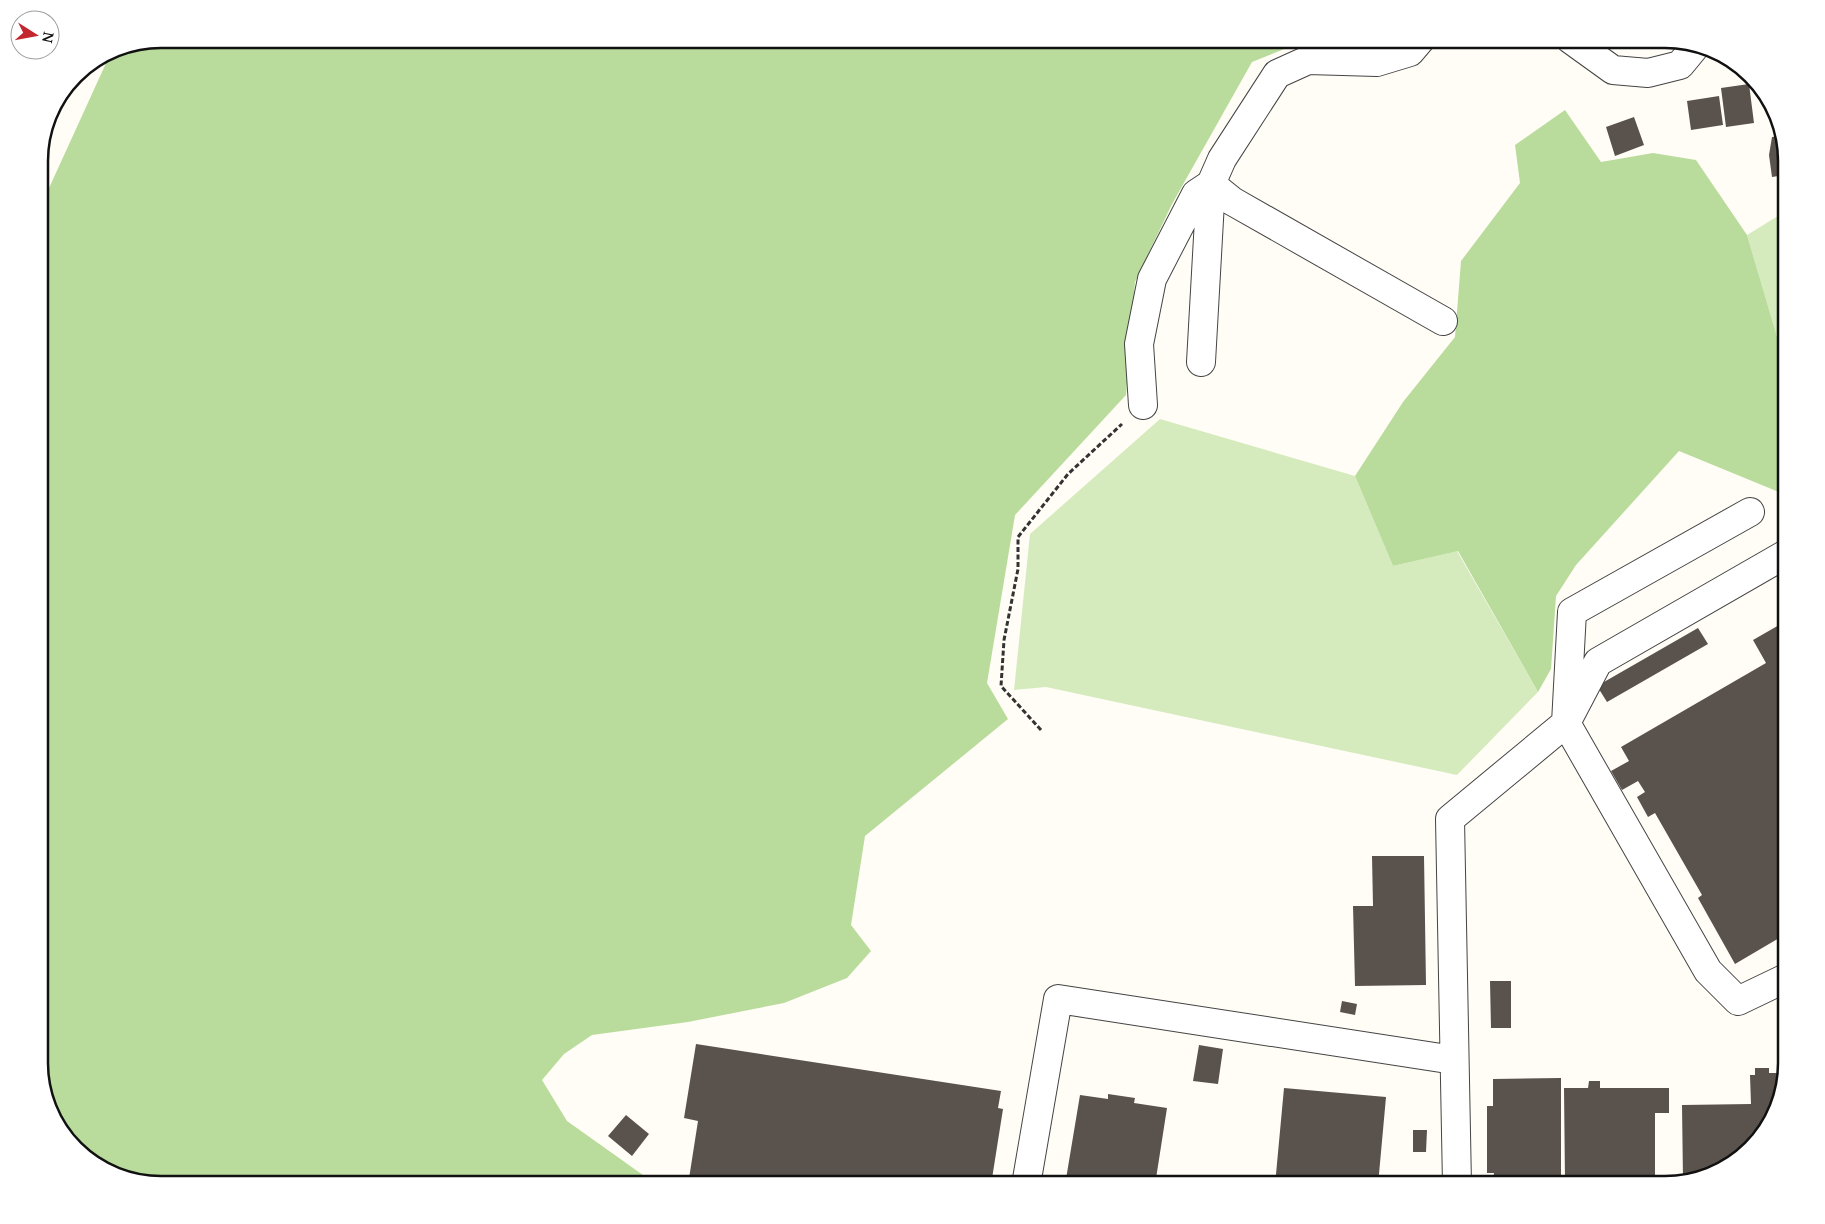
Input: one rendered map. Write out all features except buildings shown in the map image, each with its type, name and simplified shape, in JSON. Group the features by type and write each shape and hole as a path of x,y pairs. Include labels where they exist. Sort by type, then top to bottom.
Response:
{"street":[{"path":"1201,362 1211,184 1222,159 1277,74 1308,60 1377,62 1410,52 1414,47"},
{"path":"1581,47 1613,70 1648,73 1680,65 1692,51"},
{"path":"1211,184 1232,202 1443,321"},
{"path":"1143,405 1139,344 1152,279 1196,194 1211,184"},
{"path":"1750,512 1572,612 1566,723 1708,972 1738,1001 1778,982"},
{"path":"1457,1176 1450,819 1566,723 1598,662 1778,559"},
{"path":"1028,1176 1058,999 1454,1060"}],"path":[{"path":"1042,730 1000,686 1004,640 1018,569 1018,537 1068,474 1143,405"}],"green space":[{"path":"1289,47 1252,62 1172,204 1135,282 1126,395 1015,515 987,683 1008,719 865,836 851,925 871,951 847,978 784,1003 688,1022 592,1035 564,1054 542,1080 567,1121 644,1176 146,1176 124,1171 98,1157 81,1143 63,1120 53,1100 48,1071 48,190 107,62 124,53 146,48"},
{"path":"1565,110 1601,162 1653,153 1696,160 1747,235 1778,340 1778,492 1679,451 1576,565 1556,596 1551,669 1538,692 1458,551 1393,566 1355,476 1403,402 1455,337 1461,261 1520,183 1515,145"},
{"path":"1778,216 1778,340 1747,235"},
{"path":"1160,419 1355,476 1393,566 1457,551 1538,692 1457,775 1046,687 1014,690 1030,534"}]}
